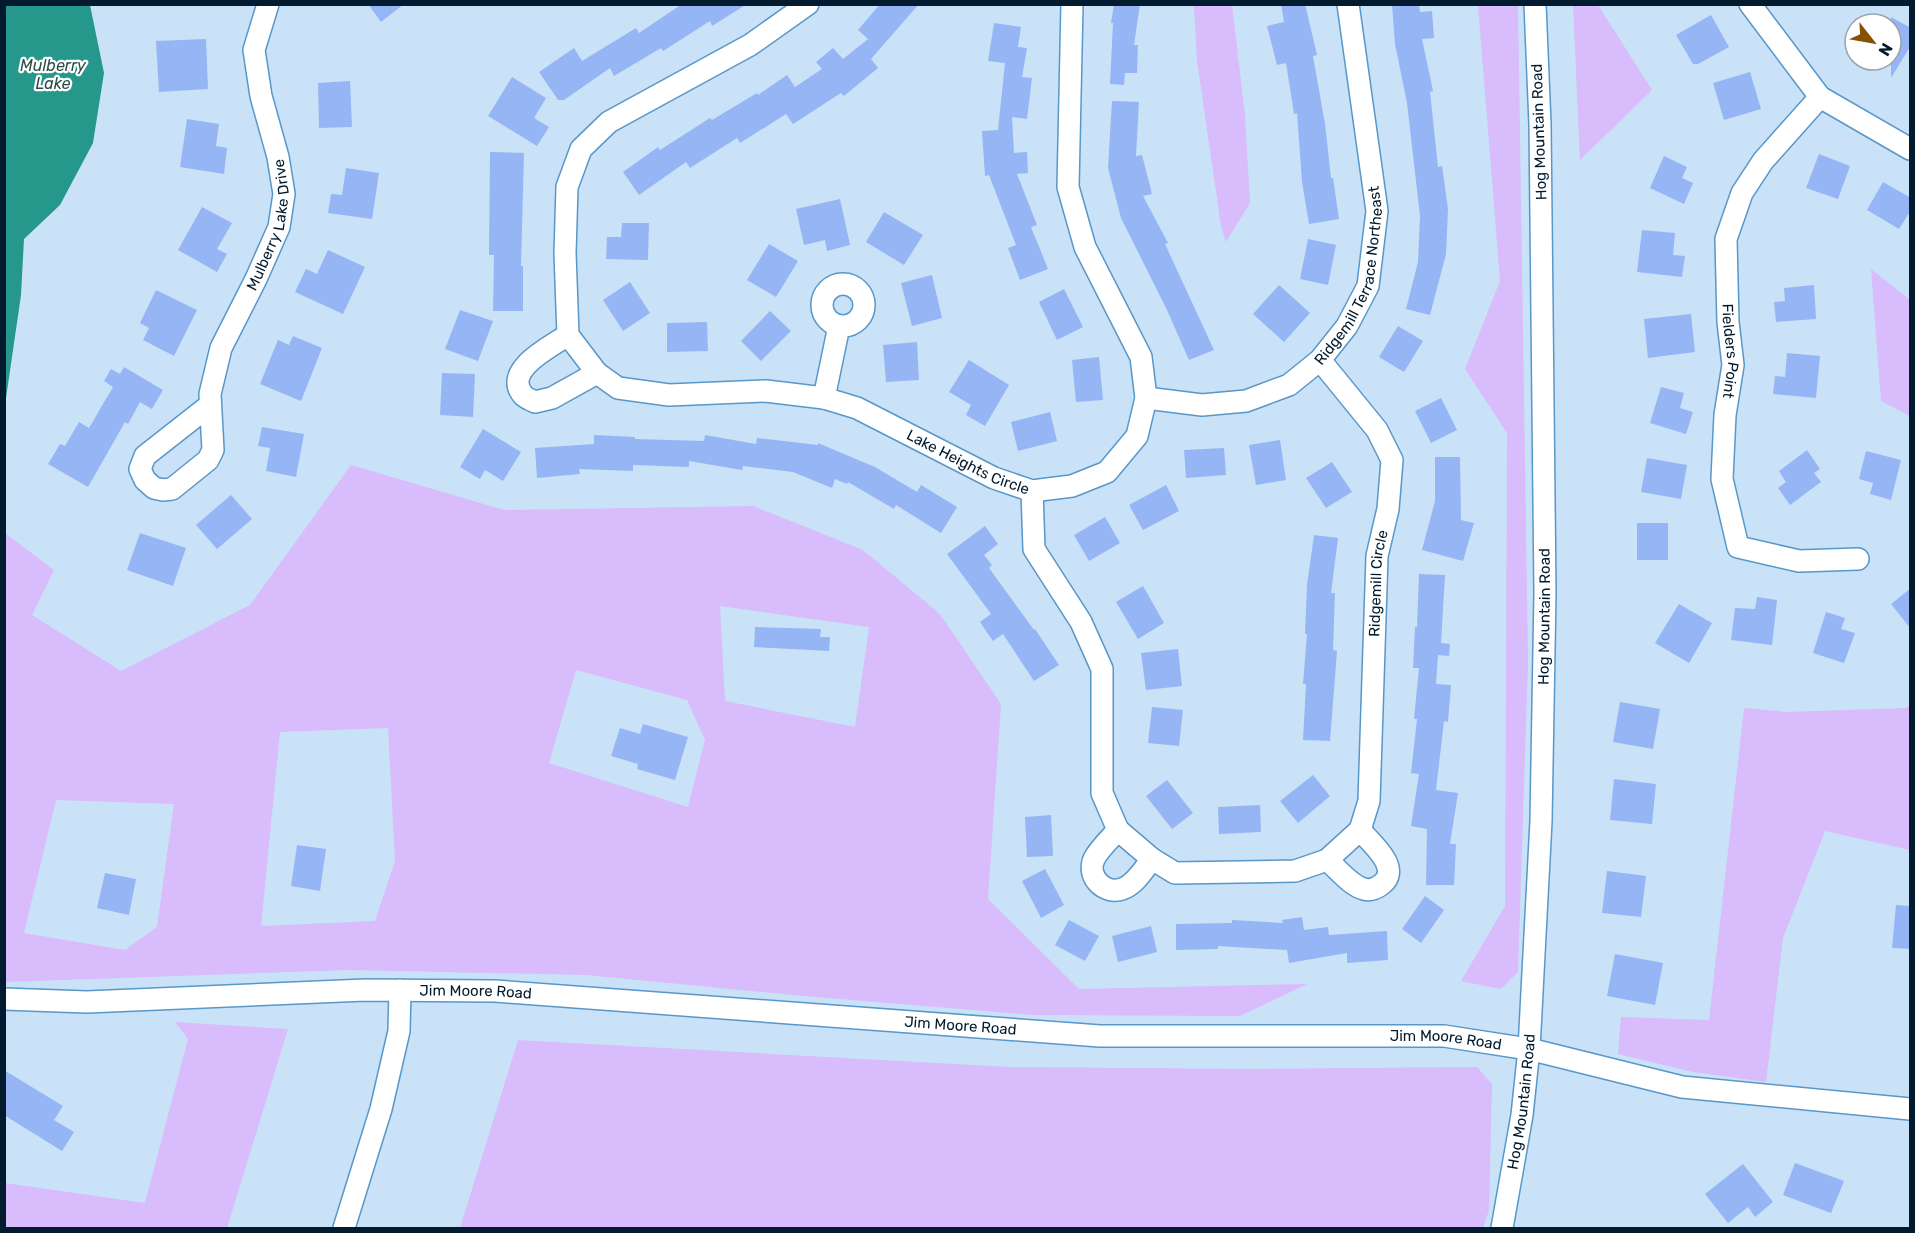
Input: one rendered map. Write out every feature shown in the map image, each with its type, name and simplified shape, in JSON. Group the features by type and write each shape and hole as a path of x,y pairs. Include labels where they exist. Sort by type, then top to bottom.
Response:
{"street":[{"name":"Mulberry Lake Drive","path":"210,405 210,394 221,348 279,227 284,194 278,157 261,96 254,50 268,4"},
{"path":"597,373 552,398 535,402 523,395 518,381 520,370 568,335 567,187 581,149 609,122 750,45 808,4"},
{"name":"Lake Heights Circle","path":"568,335 597,373 618,388 669,395 766,392 824,398 857,408 994,478 1032,491 1072,486 1107,472 1137,436 1146,398 1141,357 1085,248 1068,187 1072,4"},
{"name":"Ridgemill Terrace Northeast","path":"1146,398 1202,405 1246,401 1289,385 1320,360 1347,326 1368,286 1377,211 1348,4"},
{"name":"Hog Mountain Road","path":"1502,1228 1522,1115 1541,821 1545,593 1540,124 1535,4"},
{"path":"1750,4 1820,97 1911,149"},
{"name":"Fielders Point","path":"1820,97 1763,161 1742,193 1726,239 1728,322 1733,365 1725,415 1722,479 1738,547 1799,561 1858,559"},
{"path":"824,398 839,327"},
{"name":"Ridgemill Circle","path":"1320,360 1377,429 1392,460 1388,509 1377,556 1369,801 1360,830"},
{"path":"1032,491 1034,549 1081,622 1102,669 1102,793 1118,830 1152,859 1175,873 1295,871 1327,860 1360,830 1388,864 1389,873 1385,882 1376,889 1365,890 1327,860"},
{"path":"1118,830 1094,859 1092,871 1097,883 1114,891 1125,888 1152,859"},
{"name":"Jim Moore Road","path":"4,999 87,1002 365,990 495,991 1100,1036 1444,1036 1528,1049 1682,1087 1911,1109"},
{"path":"344,1228 381,1109 399,1030 400,990"}],"shaded area":[{"path":"1194,5 1232,5 1245,115 1250,203 1226,242 1221,226 1197,61"},
{"path":"1478,5 1518,5 1528,662 1518,972 1501,989 1461,981 1505,906 1507,433 1465,369 1500,281"},
{"path":"1573,5 1598,5 1652,90 1580,160"},
{"path":"1871,269 1910,300 1910,416 1881,401"},
{"path":"351,465 504,510 753,506 863,550 940,614 1001,704 988,899 1079,989 1307,984 1240,1016 1033,1015 586,975 349,970 5,982 5,533 54,570 32,615 121,671 250,605","holes":["720,606 869,627 855,727 725,701","576,670 687,700 705,740 688,807 549,763","388,728 395,861 375,921 261,926 280,732","56,800 174,804 157,927 125,950 24,933"]},
{"path":"1910,705 1910,850 1825,831 1783,938 1766,1082 1693,1072 1618,1054 1621,1017 1709,1020 1744,708 1787,712 1906,708"},
{"path":"175,1022 288,1029 227,1228 5,1228 5,1183 145,1203 188,1039"},
{"path":"518,1040 1008,1067 1251,1069 1477,1067 1492,1084 1489,1210 1483,1228 460,1228"}],"water":[{"name":"Mulberry Lake","path":"5,4 90,5 104,73 93,143 60,205 24,239 21,295 5,405"}],"building":[{"path":"368,4 404,4 381,22"},
{"path":"682,4 747,4 712,26 710,21 663,51 661,48 614,76 610,68 564,100 558,100 539,72 574,48 582,61 636,28 639,33"},
{"path":"880,4 919,4 871,59 878,68 844,96 841,93 793,124 786,114 740,143 737,138 690,168 686,162 639,195 623,172 658,147 660,150 710,118 712,120 757,93 758,95 787,75 795,87 822,69 816,62 833,48 843,59 868,39 858,30"},
{"path":"1114,4 1140,4 1134,45 1138,45 1137,73 1125,73 1124,85 1110,84 1113,23 1111,23"},
{"path":"1281,4 1305,4 1317,55 1313,56 1339,219 1309,224 1302,182 1297,113 1294,114 1286,63 1277,65 1267,26 1284,22"},
{"path":"1392,4 1419,4 1420,12 1432,11 1434,38 1422,39 1433,91 1430,92 1438,167 1442,166 1448,209 1446,254 1430,315 1406,309 1418,262 1420,216 1407,103 1395,44"},
{"path":"1711,15 1729,47 1698,64 1693,64 1676,35"},
{"path":"994,23 1021,27 1018,47 1027,48 1022,77 1032,78 1027,119 1012,117 1014,153 1027,152 1028,173 1017,174 1037,225 1031,227 1048,269 1020,280 1008,248 1016,245 989,175 985,176 982,131 998,130 1005,63 988,61"},
{"path":"1903,24 1911,28 1911,45 1903,58"},
{"path":"206,39 208,89 159,92 156,41"},
{"path":"1750,72 1761,109 1724,120 1713,83"},
{"path":"512,77 546,98 534,118 549,127 537,146 488,116"},
{"path":"350,81 352,127 319,128 318,83"},
{"path":"1112,101 1139,102 1136,156 1142,155 1152,194 1143,196 1168,243 1165,244 1214,350 1189,360 1121,218 1108,168"},
{"path":"187,119 219,124 216,146 227,148 224,174 180,167"},
{"path":"490,152 524,153 521,266 523,266 523,311 493,311 494,255 489,255"},
{"path":"1819,154 1850,166 1838,199 1806,188"},
{"path":"1664,156 1687,167 1682,178 1693,183 1684,204 1650,188"},
{"path":"346,168 379,173 372,219 328,213 331,194 342,195"},
{"path":"1883,182 1911,198 1911,210 1899,229 1867,210"},
{"path":"840,199 850,245 827,251 825,240 804,245 796,209"},
{"path":"202,207 232,223 217,249 227,254 217,272 178,250"},
{"path":"884,212 923,235 904,265 866,242"},
{"path":"622,223 649,223 648,260 606,259 607,237 621,237"},
{"path":"1642,230 1675,233 1673,255 1685,256 1682,277 1637,272"},
{"path":"1308,239 1336,245 1328,285 1300,279"},
{"path":"769,244 798,261 776,297 747,280"},
{"path":"328,250 365,267 343,314 295,292 306,269 317,274"},
{"path":"932,275 942,318 912,326 901,283"},
{"path":"630,282 650,313 623,331 603,300"},
{"path":"1279,285 1310,313 1284,342 1253,314"},
{"path":"1814,285 1816,319 1776,322 1774,302 1785,301 1784,288"},
{"path":"1064,289 1083,327 1057,340 1039,302"},
{"path":"156,290 197,310 174,356 143,340 149,328 140,323"},
{"path":"460,310 493,321 478,361 445,349"},
{"path":"770,311 791,331 761,361 741,341"},
{"path":"1691,314 1695,352 1648,358 1644,319"},
{"path":"707,322 708,351 667,352 667,323"},
{"path":"1398,326 1423,341 1404,372 1379,357"},
{"path":"293,336 322,348 301,401 260,384 278,340 289,345"},
{"path":"917,342 919,380 886,382 883,345"},
{"path":"1787,353 1820,356 1816,398 1773,394 1775,376 1785,377"},
{"path":"1099,357 1103,400 1076,402 1072,360"},
{"path":"969,360 1009,385 985,426 966,415 971,405 949,392"},
{"path":"124,367 163,390 152,409 140,402 128,424 125,422 88,487 48,464 60,444 65,446 79,422 89,428 113,387 104,381 111,369 120,374"},
{"path":"442,373 475,374 473,417 440,415"},
{"path":"1661,387 1684,393 1680,408 1693,412 1686,434 1650,423"},
{"path":"1441,398 1457,430 1431,443 1415,411"},
{"path":"1050,412 1057,441 1018,451 1011,422"},
{"path":"262,427 304,434 296,477 266,471 270,448 258,446"},
{"path":"483,429 521,452 503,481 485,470 480,479 460,467"},
{"path":"594,435 704,441 705,435 756,444 757,438 818,445 818,443 875,467 917,492 921,485 957,507 941,533 896,505 894,509 848,482 847,484 835,479 832,488 793,472 743,466 742,470 689,461 689,467 633,465 633,471 579,469 580,474 537,478 535,448 594,444"},
{"path":"1280,440 1286,480 1256,485 1249,445"},
{"path":"1224,448 1226,475 1186,478 1184,450"},
{"path":"1807,450 1820,469 1814,473 1821,482 1790,505 1778,488 1786,482 1779,471"},
{"path":"1866,451 1901,460 1891,500 1870,494 1873,483 1859,479"},
{"path":"1435,457 1460,457 1461,520 1474,523 1463,561 1422,550 1435,501"},
{"path":"1647,458 1687,465 1681,499 1641,492"},
{"path":"1332,462 1352,492 1326,508 1306,478"},
{"path":"1166,485 1179,511 1143,530 1129,505"},
{"path":"231,495 252,519 217,549 196,525"},
{"path":"1105,517 1120,543 1089,561 1074,535"},
{"path":"1637,523 1668,523 1668,560 1637,560"},
{"path":"985,526 998,544 984,555 992,565 989,568 1059,665 1034,681 1003,634 993,641 980,622 991,614 947,554"},
{"path":"140,533 186,548 173,586 127,570"},
{"path":"1314,535 1338,538 1331,593 1335,593 1333,650 1337,651 1330,741 1303,740 1307,585"},
{"path":"1419,574 1445,575 1441,643 1450,644 1449,656 1438,655 1436,684 1451,685 1448,722 1444,721 1436,790 1458,793 1450,844 1456,844 1454,885 1426,885 1427,829 1411,826 1419,774 1411,773 1417,719 1414,719 1419,668 1413,668"},
{"path":"1143,586 1164,623 1138,639 1116,602"},
{"path":"1911,588 1911,629 1891,604"},
{"path":"1757,597 1777,600 1772,645 1731,640 1735,608 1755,609"},
{"path":"1679,604 1712,623 1689,663 1655,643"},
{"path":"1826,612 1845,618 1841,629 1855,633 1844,663 1813,653"},
{"path":"755,627 821,629 820,637 830,637 829,651 754,647"},
{"path":"1178,649 1182,686 1146,690 1141,653"},
{"path":"1620,702 1660,709 1653,749 1613,742"},
{"path":"1152,707 1183,710 1179,746 1148,743"},
{"path":"643,724 688,737 675,780 637,769 638,764 611,756 620,728 640,734"},
{"path":"1313,775 1330,796 1298,823 1280,801"},
{"path":"1614,779 1656,784 1652,824 1610,820"},
{"path":"1167,780 1193,813 1172,829 1146,796"},
{"path":"1260,805 1261,832 1219,834 1218,807"},
{"path":"1051,815 1053,856 1027,857 1025,817"},
{"path":"297,845 326,849 320,891 291,886"},
{"path":"1045,869 1064,905 1041,918 1022,881"},
{"path":"1607,871 1646,876 1641,917 1602,913"},
{"path":"105,873 136,879 129,915 97,908"},
{"path":"1425,896 1444,910 1421,943 1402,929"},
{"path":"1896,905 1911,906 1911,949 1892,948"},
{"path":"1302,917 1304,930 1328,927 1329,935 1387,931 1388,960 1347,963 1347,953 1289,963 1287,950 1218,946 1218,949 1176,950 1176,924 1232,923 1232,920 1283,923 1282,920"},
{"path":"1069,920 1099,936 1085,961 1055,945"},
{"path":"1151,926 1157,952 1118,962 1112,936"},
{"path":"1615,954 1663,963 1655,1005 1607,996"},
{"path":"4,1070 63,1106 54,1120 74,1132 62,1151 4,1115"},
{"path":"1795,1163 1844,1181 1831,1213 1783,1195"},
{"path":"1743,1164 1773,1202 1755,1217 1748,1207 1728,1223 1705,1194"}]}
